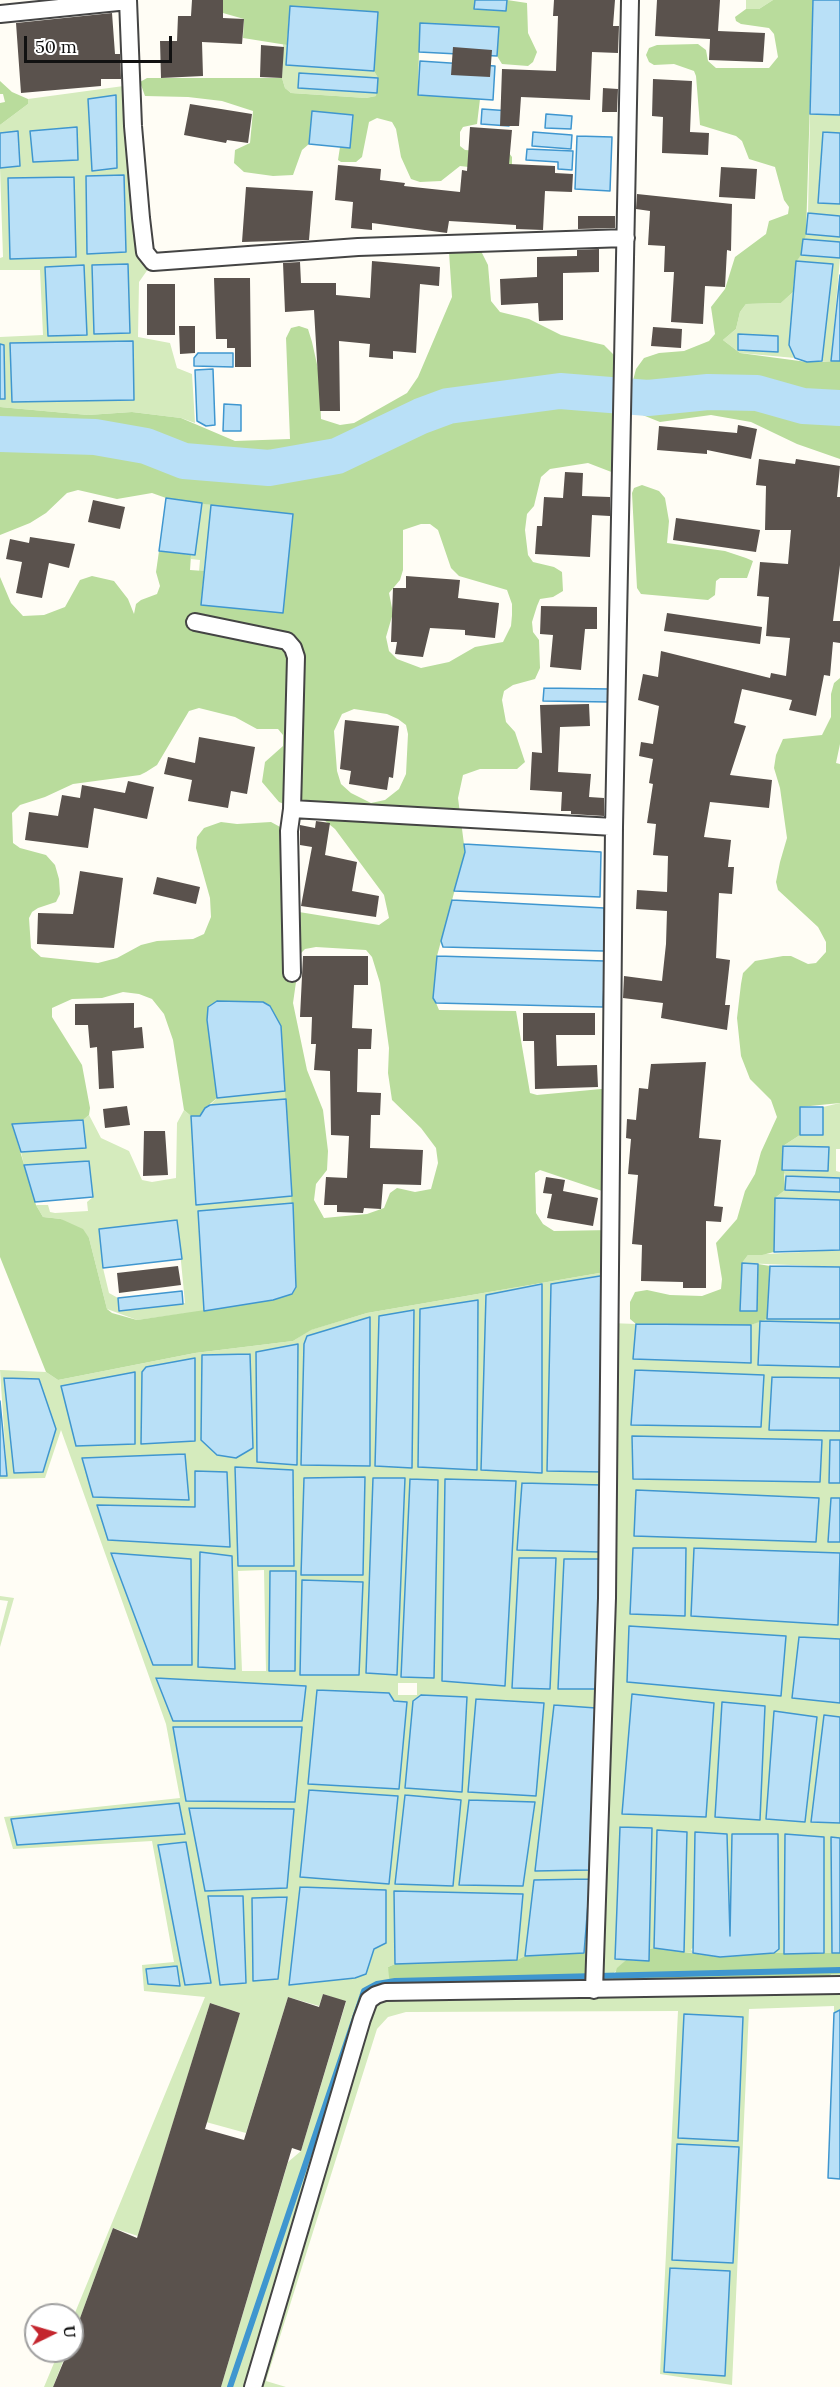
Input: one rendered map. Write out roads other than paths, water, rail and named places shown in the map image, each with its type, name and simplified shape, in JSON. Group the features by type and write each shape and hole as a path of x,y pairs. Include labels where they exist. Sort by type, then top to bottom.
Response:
{"street":[{"path":"0,14 128,0 133,126 141,218 145,252 153,262 358,247 626,238"},
{"path":"594,1986 607,1598 614,827 625,376 630,0"},
{"path":"195,622 287,641 296,657 292,809 289,831 292,973"},
{"path":"292,809 614,827"},
{"path":"253,2387 369,2000 385,1992 594,1986 840,1985"}],"water":[{"path":"475,0 507,0 506,11 474,9"},
{"path":"813,0 840,0 840,115 810,114"},
{"path":"290,6 378,12 374,71 286,65"},
{"path":"420,23 499,27 497,56 419,52"},
{"path":"420,61 495,66 493,100 418,95"},
{"path":"299,73 378,78 377,93 298,88"},
{"path":"116,95 117,168 92,171 88,99"},
{"path":"482,109 510,111 509,126 481,124"},
{"path":"312,111 353,115 350,148 309,144"},
{"path":"546,114 572,116 571,129 545,128"},
{"path":"77,127 78,160 33,162 30,131"},
{"path":"18,131 20,166 0,168 0,133"},
{"path":"533,132 572,135 571,149 532,146"},
{"path":"823,132 840,133 840,204 818,203"},
{"path":"577,136 612,137 610,191 575,189"},
{"path":"527,149 573,151 572,170 558,169 558,162 526,160"},
{"path":"124,175 126,252 87,254 86,176"},
{"path":"74,177 76,257 10,259 8,178"},
{"path":"808,213 840,216 840,237 806,234"},
{"path":"803,239 840,242 840,258 801,255"},
{"path":"796,261 833,264 822,361 807,362 795,358 789,345"},
{"path":"128,264 130,333 94,334 92,265"},
{"path":"84,265 87,335 48,336 45,267"},
{"path":"840,275 840,361 831,361"},
{"path":"738,334 778,336 778,352 738,350"},
{"path":"133,341 134,400 12,402 10,343"},
{"path":"0,344 4,345 5,399 0,399"},
{"path":"198,353 233,353 233,367 194,366 194,358"},
{"path":"213,369 215,425 206,426 197,421 195,370"},
{"path":"224,404 241,405 241,431 223,431"},
{"path":"166,498 202,503 195,555 159,551"},
{"path":"211,505 293,514 283,613 201,605"},
{"path":"544,688 610,689 610,702 543,701"},
{"path":"464,844 601,852 600,897 454,891 465,852"},
{"path":"452,900 604,908 604,951 443,947 441,941"},
{"path":"437,956 605,961 603,1007 436,1003 433,998"},
{"path":"217,1001 263,1002 270,1006 281,1026 285,1091 217,1098 207,1020 208,1007"},
{"path":"286,1099 292,1196 196,1205 191,1116 200,1116 210,1105"},
{"path":"800,1107 823,1107 823,1135 800,1135"},
{"path":"83,1120 86,1148 21,1152 12,1124"},
{"path":"783,1146 829,1147 828,1171 782,1170"},
{"path":"89,1161 93,1197 35,1202 24,1165"},
{"path":"786,1176 840,1178 840,1192 785,1190"},
{"path":"775,1198 840,1200 840,1250 774,1252"},
{"path":"293,1203 296,1287 292,1294 273,1300 204,1311 198,1211"},
{"path":"177,1220 182,1259 103,1268 99,1229"},
{"path":"742,1263 758,1264 757,1311 740,1311"},
{"path":"770,1266 840,1267 840,1319 767,1319"},
{"path":"606,1275 604,1472 547,1471 551,1284"},
{"path":"542,1284 542,1473 481,1470 486,1295"},
{"path":"182,1291 183,1304 119,1311 118,1298"},
{"path":"478,1300 477,1470 418,1467 420,1309"},
{"path":"414,1310 412,1468 375,1466 379,1316"},
{"path":"370,1317 370,1466 301,1465 304,1344 307,1336"},
{"path":"760,1321 840,1323 840,1367 758,1365"},
{"path":"636,1324 751,1325 751,1363 633,1359"},
{"path":"298,1344 297,1465 257,1462 256,1352"},
{"path":"250,1354 253,1448 236,1458 217,1455 201,1440 202,1355"},
{"path":"195,1358 195,1441 141,1444 142,1372 146,1367"},
{"path":"635,1370 764,1375 761,1427 631,1425"},
{"path":"135,1372 135,1444 76,1446 61,1386"},
{"path":"772,1377 840,1378 840,1431 769,1430"},
{"path":"4,1378 39,1379 56,1429 43,1472 14,1473"},
{"path":"0,1401 7,1476 0,1476"},
{"path":"632,1436 822,1440 820,1482 633,1479"},
{"path":"830,1440 840,1440 840,1483 829,1483"},
{"path":"185,1454 189,1500 93,1497 82,1458"},
{"path":"235,1467 293,1470 294,1566 238,1566"},
{"path":"195,1471 227,1472 230,1547 108,1540 97,1505 195,1507"},
{"path":"365,1477 363,1575 301,1575 304,1478"},
{"path":"373,1478 405,1478 397,1675 366,1673"},
{"path":"410,1479 438,1480 434,1678 401,1677"},
{"path":"445,1479 516,1481 505,1686 442,1681"},
{"path":"522,1483 602,1485 601,1552 517,1550"},
{"path":"636,1490 819,1498 816,1542 634,1536"},
{"path":"831,1498 840,1498 840,1542 828,1542"},
{"path":"633,1548 686,1548 685,1616 630,1614"},
{"path":"694,1548 840,1553 838,1625 691,1616"},
{"path":"200,1552 232,1556 235,1669 198,1667"},
{"path":"111,1553 191,1559 192,1665 153,1665"},
{"path":"519,1558 556,1558 550,1689 512,1688"},
{"path":"564,1559 602,1559 599,1689 558,1689"},
{"path":"270,1571 296,1571 295,1671 269,1671"},
{"path":"302,1580 363,1582 359,1675 300,1675"},
{"path":"629,1626 786,1636 781,1696 627,1682"},
{"path":"799,1637 840,1639 840,1703 792,1698"},
{"path":"156,1678 306,1686 302,1721 173,1721"},
{"path":"317,1690 389,1693 394,1701 407,1702 399,1789 308,1784"},
{"path":"632,1694 714,1703 706,1817 622,1814"},
{"path":"421,1695 467,1697 462,1792 405,1788 413,1701"},
{"path":"476,1699 544,1703 536,1796 468,1792"},
{"path":"722,1702 765,1706 760,1820 715,1817"},
{"path":"554,1705 596,1708 589,1870 535,1871"},
{"path":"774,1711 817,1717 805,1822 766,1819"},
{"path":"824,1715 840,1717 840,1823 811,1822"},
{"path":"173,1727 302,1727 295,1802 186,1801"},
{"path":"309,1790 398,1796 389,1884 300,1877"},
{"path":"405,1795 461,1800 453,1886 395,1884"},
{"path":"469,1800 535,1802 523,1886 459,1885"},
{"path":"179,1803 185,1834 17,1845 11,1819"},
{"path":"189,1808 294,1809 287,1888 205,1891"},
{"path":"620,1827 652,1828 649,1961 615,1959"},
{"path":"657,1830 687,1832 684,1952 654,1948"},
{"path":"695,1832 727,1834 730,1936 732,1834 778,1834 779,1949 774,1953 720,1957 693,1953"},
{"path":"785,1834 824,1837 824,1953 784,1954"},
{"path":"831,1837 840,1838 840,1953 832,1953"},
{"path":"186,1842 211,1983 185,1985 158,1845"},
{"path":"590,1879 584,1953 525,1956 534,1880"},
{"path":"300,1887 386,1890 386,1943 374,1949 366,1974 355,1978 289,1985"},
{"path":"394,1891 523,1894 517,1960 395,1964"},
{"path":"208,1896 243,1896 246,1983 220,1985"},
{"path":"287,1897 278,1979 253,1981 252,1898"},
{"path":"177,1966 180,1986 148,1984 146,1969"},
{"path":"840,2010 840,2179 828,2178 834,2013"},
{"path":"684,2014 743,2017 738,2141 678,2138"},
{"path":"677,2144 739,2147 733,2263 672,2260"},
{"path":"670,2268 730,2271 725,2376 664,2372"}],"waterway":[{"path":"0,434 95,437 146,446 184,461 269,468 337,456 421,416 448,406 560,391 648,398 708,392 757,393 803,406 840,408"},
{"path":"230,2387 364,1991 377,1984 395,1981 840,1970"}]}
